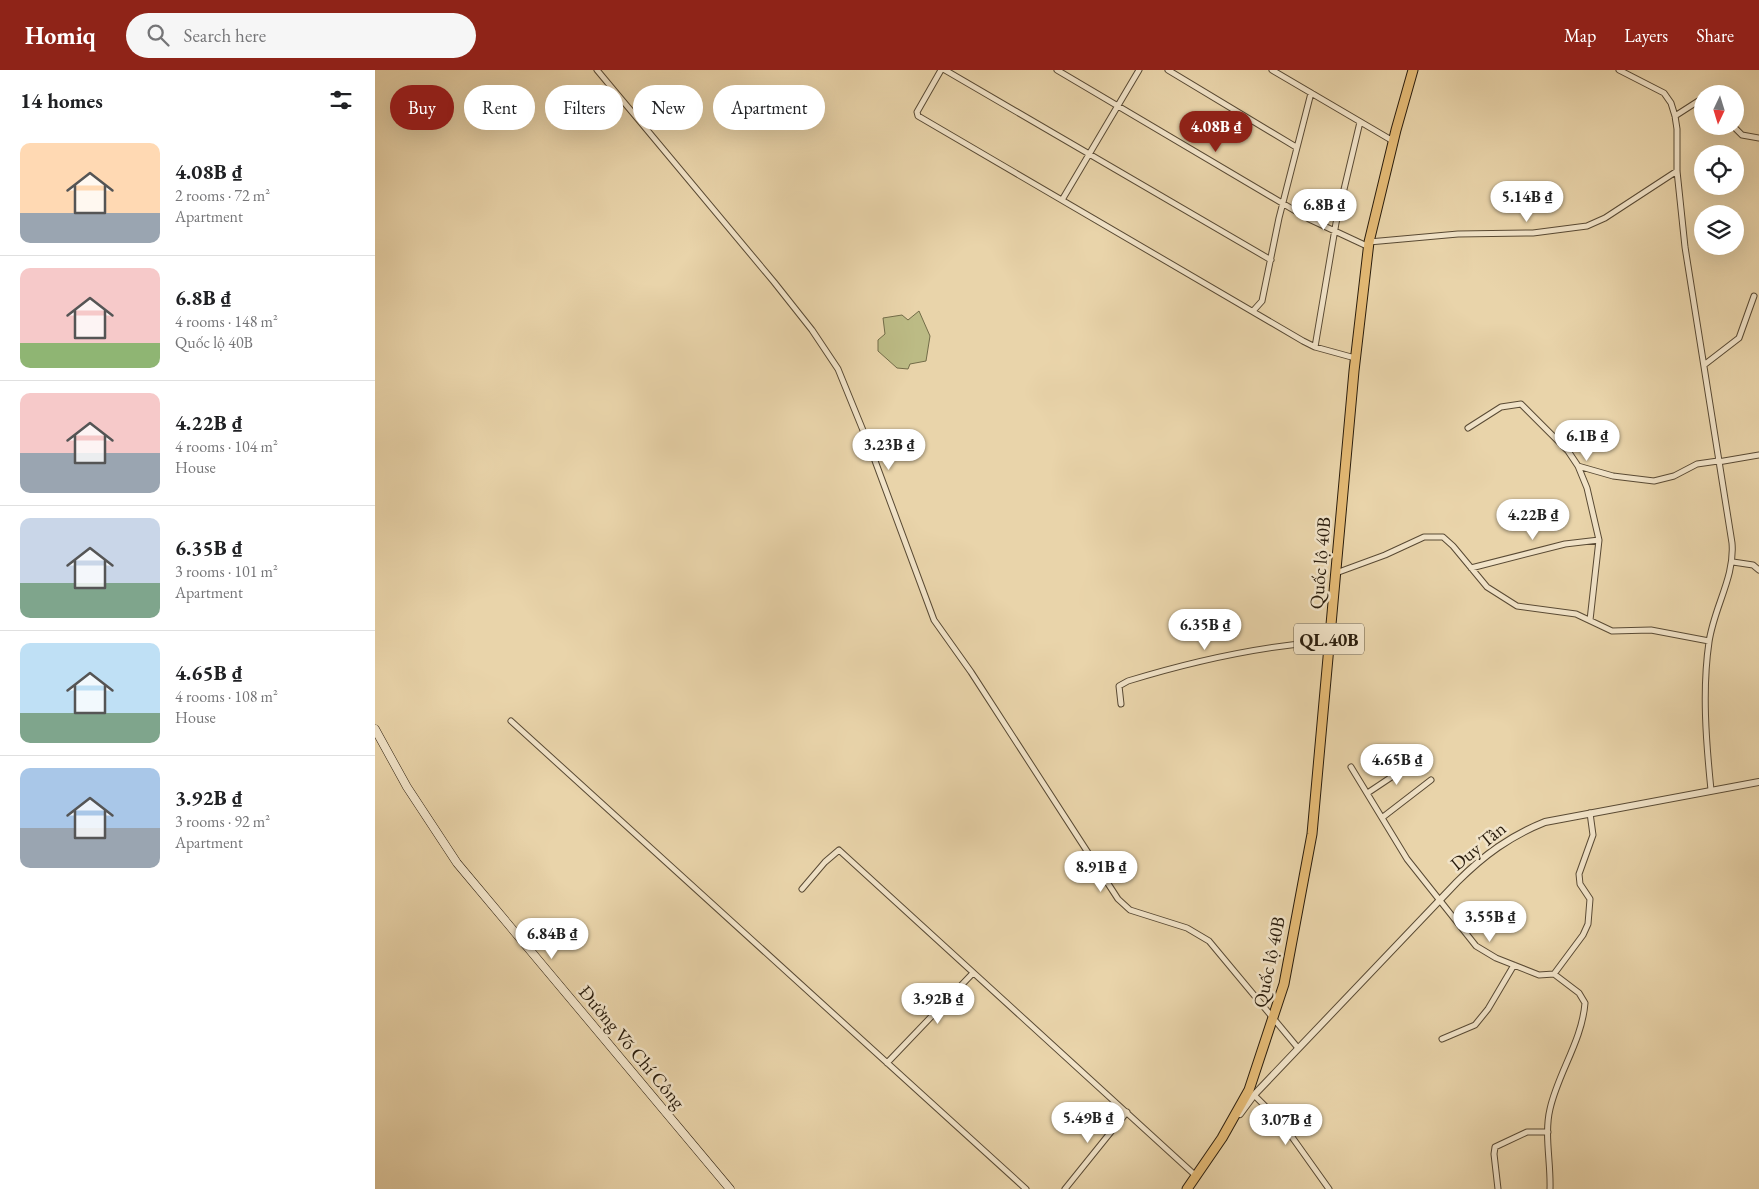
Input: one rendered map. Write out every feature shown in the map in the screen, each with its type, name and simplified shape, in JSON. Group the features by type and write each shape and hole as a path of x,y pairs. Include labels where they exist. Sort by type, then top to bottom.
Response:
{"highway":[{"name":"Quốc lộ 40B","path":"1187,1189 1227,1130 1249,1090 1284,984 1311,834 1355,358 1369,245 1393,141 1413,70"}],"main road":[{"name":"Đường Võ Chí Công","path":"375,729 407,787 457,863 730,1189"}],"street":[{"path":"597,70 774,282 812,330 838,369 935,620 971,672 1118,899 1136,912 1187,928 1209,941 1298,1048"},
{"path":"1271,260 943,70 917,115 1315,347 1355,358"},
{"path":"1057,70 1334,232 1369,245 1458,234 1533,233 1587,226 1605,218 1677,172"},
{"path":"1062,200 1139,70"},
{"path":"1168,70 1296,147"},
{"path":"1272,70 1393,141"},
{"path":"1619,70 1664,93 1671,104 1675,116 1677,129 1677,172 1685,247 1705,365 1733,562 1717,607 1709,641 1706,683 1707,737 1711,790"},
{"path":"1253,312 1262,301 1296,147 1311,93"},
{"path":"1675,116 1694,104"},
{"path":"1315,347 1334,232 1360,122"},
{"path":"1744,134 1759,138"},
{"path":"1705,365 1739,338 1754,296"},
{"path":"1467,428 1501,407 1521,404 1568,451 1578,466 1595,513 1599,540 1590,620"},
{"path":"1578,466 1613,476 1654,481 1674,476 1697,464 1759,455"},
{"path":"1335,574 1352,569 1431,535 1447,540 1487,587 1517,606 1541,611 1569,612 1590,620 1606,630 1651,630 1709,641"},
{"path":"1471,568 1565,544 1599,540"},
{"path":"1733,562 1753,566 1759,570"},
{"path":"1121,704 1119,686 1142,676 1282,645 1329,641"},
{"path":"511,721 1026,1189"},
{"path":"1369,792 1414,762"},
{"path":"1351,767 1369,792 1407,859 1476,946 1496,958 1539,975 1554,974 1579,993 1585,1003 1576,1042 1550,1108 1548,1132 1550,1189"},
{"path":"1383,816 1431,780"},
{"name":"Duy Tân","path":"1227,1130 1254,1095 1483,856 1519,832 1545,822 1759,782"},
{"path":"1554,974 1589,924 1590,899 1580,884 1579,874 1593,835 1590,813"},
{"path":"802,889 825,862 839,850 1196,1176"},
{"path":"1442,1039 1475,1025 1488,1009 1514,965"},
{"path":"887,1063 973,973"},
{"path":"1254,1095 1282,1123 1329,1189"},
{"path":"1065,1189 1127,1112"},
{"path":"1498,1189 1495,1147 1527,1132 1548,1132"}],"shaded area":[{"path":"919,311 930,336 926,361 910,364 908,369 897,368 878,351 878,340 885,334 883,318 902,315 908,320"}]}
